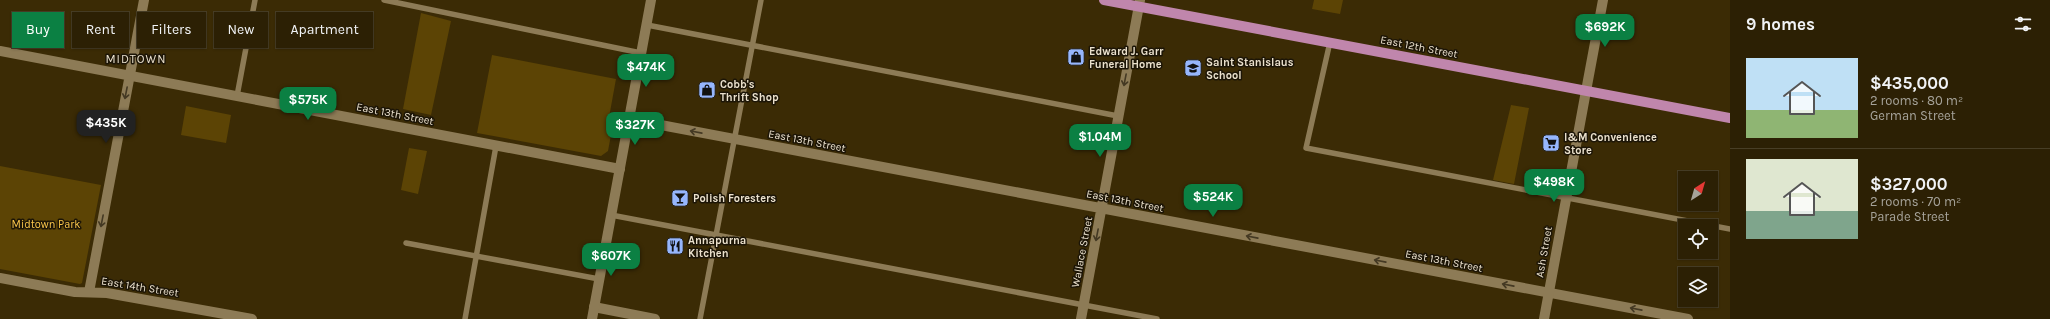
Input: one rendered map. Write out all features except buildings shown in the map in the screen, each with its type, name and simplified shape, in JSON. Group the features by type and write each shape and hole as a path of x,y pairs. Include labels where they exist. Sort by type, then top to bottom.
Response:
{"main road":[{"name":"East 12th Street","path":"1104,0 1139,3 1330,42 1730,118"}],"street":[{"path":"89,292 144,0"},
{"path":"592,319 651,0"},
{"name":"Ash Street","path":"1544,319 1603,0"},
{"name":"Wallace Street","path":"1081,319 1139,3"},
{"name":"East 13th Street","path":"0,51 620,169"},
{"name":"East 13th Street","path":"629,120 1688,319"},
{"name":"East 14th Street","path":"0,278 75,292 107,293 252,319"},
{"path":"594,307 655,319"}],"lane":[{"path":"237,96 255,0"},
{"path":"384,0 641,53"},
{"path":"700,319 761,0"},
{"path":"647,25 1118,116"},
{"path":"1330,42 1306,148 1730,229"},
{"path":"465,319 496,146"},
{"path":"611,215 1157,319"},
{"path":"406,243 599,279"}],"green space":[{"path":"1314,0 1343,0 1340,14 1312,9"},
{"path":"421,13 451,21 431,115 403,109"},
{"path":"492,55 616,79 608,123 611,135 608,151 601,156 477,133"},
{"path":"1511,105 1529,108 1514,184 1493,180"},
{"path":"186,106 231,115 226,143 181,135"},
{"path":"409,148 427,151 418,194 401,190"},
{"name":"Midtown Park","path":"0,166 101,185 82,283 80,284 0,269"}],"place":[{"name":"Edward J. Garr Funeral Home","path":"1076,57"},
{"name":"Saint Stanislaus School","path":"1193,68"},
{"name":"Cobb's Thrift Shop","path":"707,90"},
{"name":"I&M Convenience Store","path":"1551,143"},
{"name":"Polish Foresters","path":"680,198"},
{"name":"Annapurna Kitchen","path":"675,246"}],"district":[{"name":"MIDTOWN","path":"136,59"}]}
